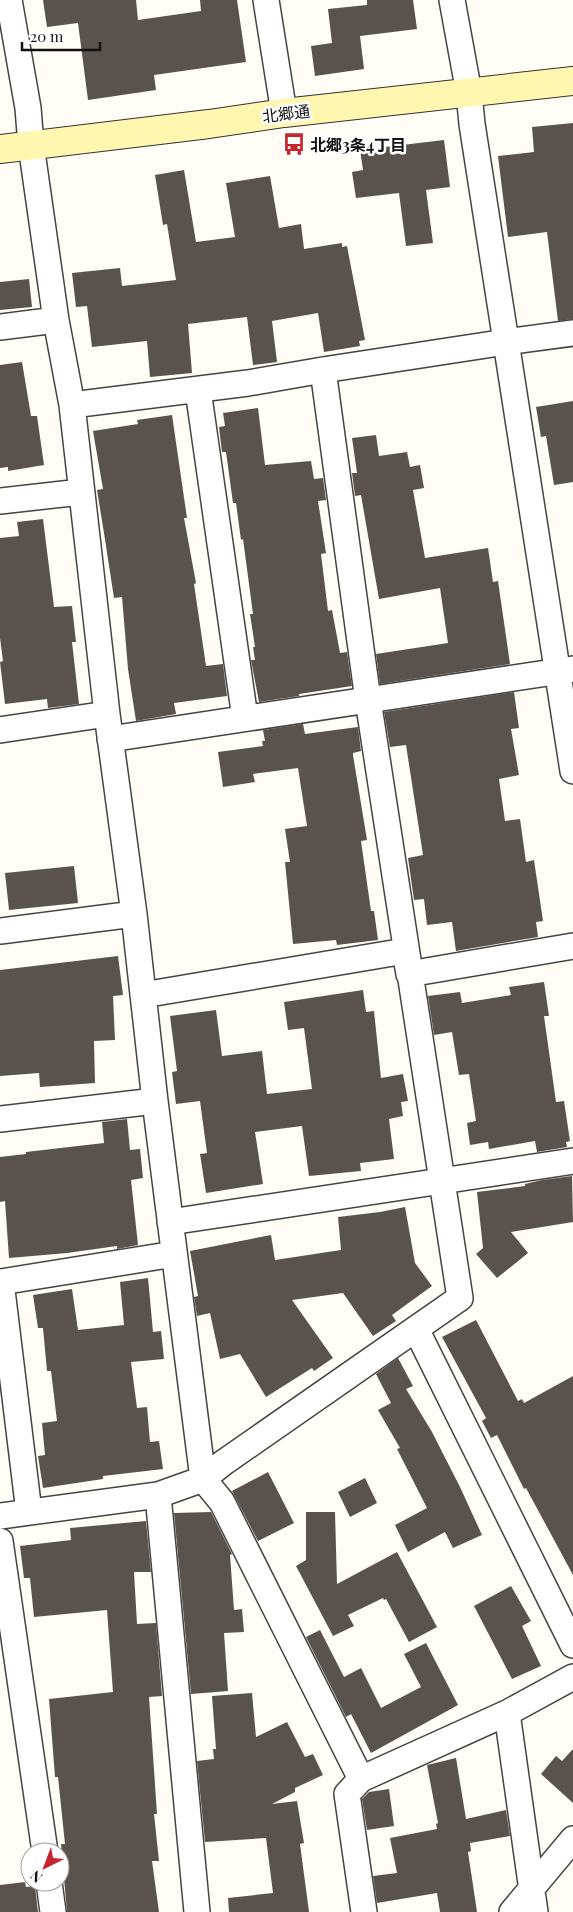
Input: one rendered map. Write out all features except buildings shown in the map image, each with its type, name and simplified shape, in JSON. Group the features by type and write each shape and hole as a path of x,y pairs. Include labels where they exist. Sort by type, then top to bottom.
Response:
{"street":[{"path":"9,0 28,108 31,144 56,320 72,405 110,739 134,914 155,1101 203,1479 222,1502 360,1779"},
{"path":"266,0 284,113"},
{"path":"452,0 469,93 472,124 506,342 565,670 573,771"},
{"name":"北郷通","path":"0,149 210,124 284,113 573,81"},
{"path":"0,327 56,320"},
{"path":"72,405 248,383 506,342 573,334"},
{"path":"0,1516 158,1495 203,1479 231,1457 460,1298 368,700 323,370"},
{"path":"198,390 244,718"},
{"path":"0,501 81,492"},
{"path":"110,739 565,670"},
{"path":"0,730 107,714"},
{"path":"0,932 134,914"},
{"path":"409,974 573,946"},
{"path":"143,995 405,951 409,974"},
{"path":"0,1119 155,1101"},
{"path":"170,1222 573,1161"},
{"path":"29,1512 1,1282 174,1254"},
{"path":"416,1329 573,1645"},
{"path":"158,1495 197,1912"},
{"path":"0,1541 44,1842"},
{"path":"364,1912 347,1794 360,1779 507,1713 573,1678"},
{"path":"507,1713 533,1901"},
{"path":"512,1912 533,1901 573,1839"},
{"path":"50,1892 53,1912"}],"place":[{"name":"北郷3条4丁目","path":"294,144"}]}
